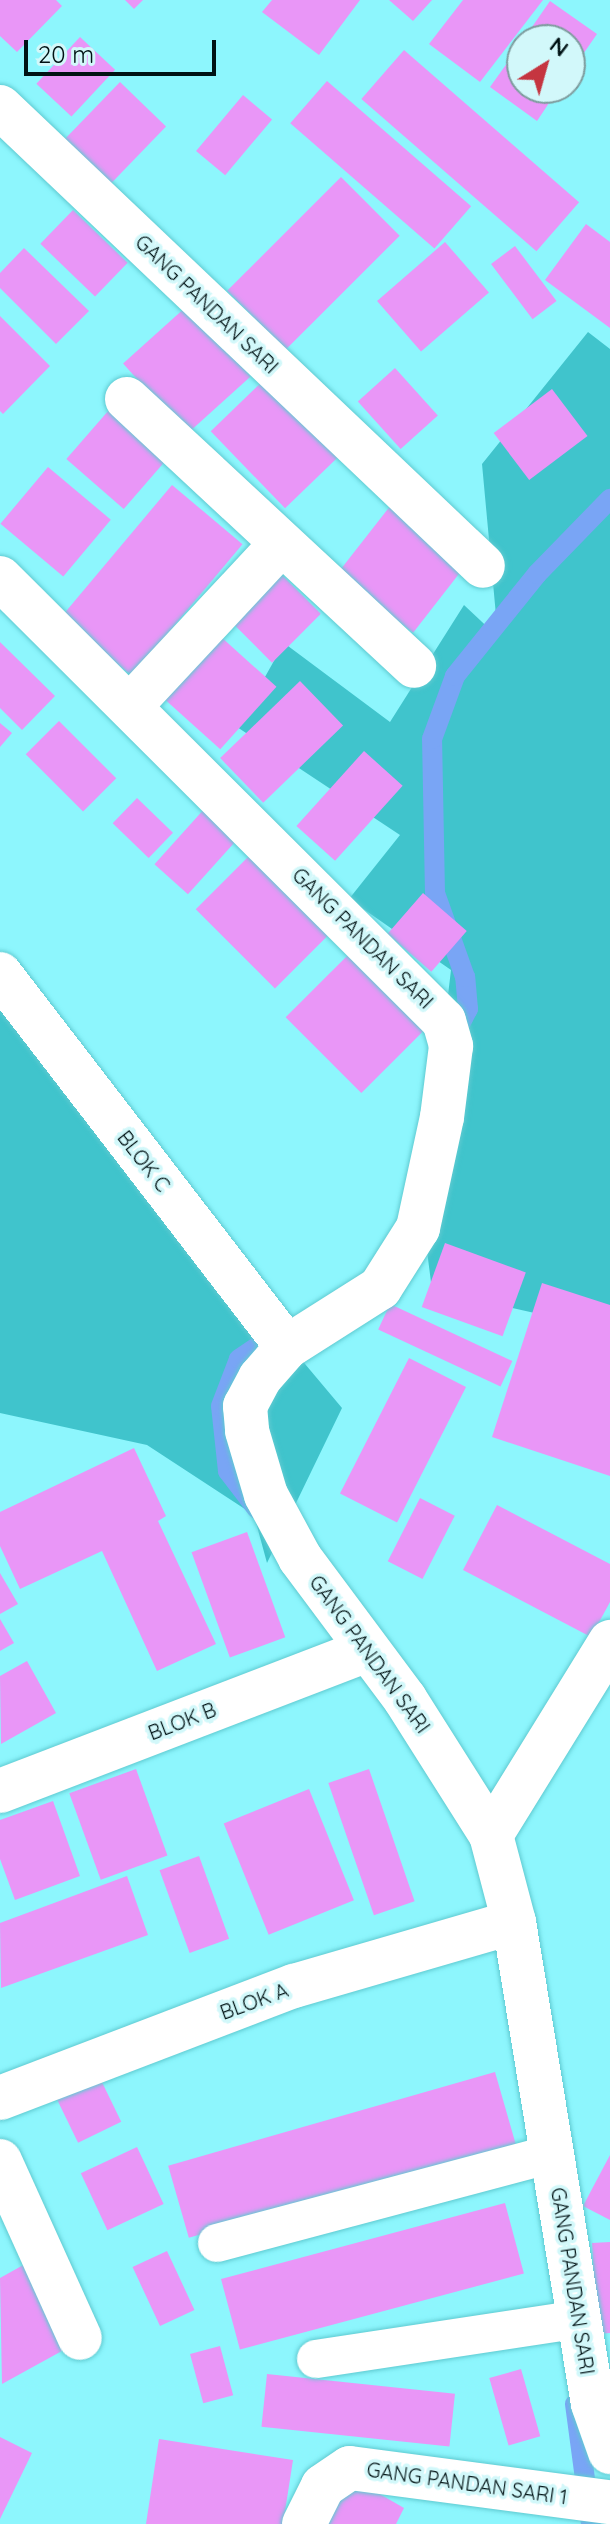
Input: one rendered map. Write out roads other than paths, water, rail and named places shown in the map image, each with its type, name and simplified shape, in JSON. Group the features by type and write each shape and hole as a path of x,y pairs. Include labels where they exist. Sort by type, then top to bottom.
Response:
{"street":[{"name":"GANG PANDAN SARI","path":"0,107 483,566"},
{"path":"127,399 280,545 414,666"},
{"path":"131,705 280,545"},
{"name":"GANG PANDAN SARI","path":"0,578 427,1000 451,1046 433,1179 400,1263 380,1288 287,1347 252,1390 247,1431 266,1495 363,1652 405,1699 491,1835 514,1922 579,2319 598,2370 610,2452"},
{"name":"BLOK C","path":"0,974 287,1347"},
{"path":"491,1835 610,1642"},
{"name":"BLOK B","path":"0,1791 363,1652"},
{"name":"BLOK A","path":"0,2098 294,1986 514,1922"},
{"path":"0,2161 80,2338"},
{"name":"GANG PANDAN SARI 1","path":"304,2524 323,2486 350,2468 610,2502"}],"lane":[{"path":"217,2243 552,2154"},
{"path":"316,2359 579,2319"}],"waterway":[{"path":"453,1038 468,1009 465,977 435,893 432,739 455,676 537,574 610,499"},
{"path":"257,1509 228,1471 221,1406 239,1359 279,1332"},
{"path":"575,2404 591,2524"}]}
